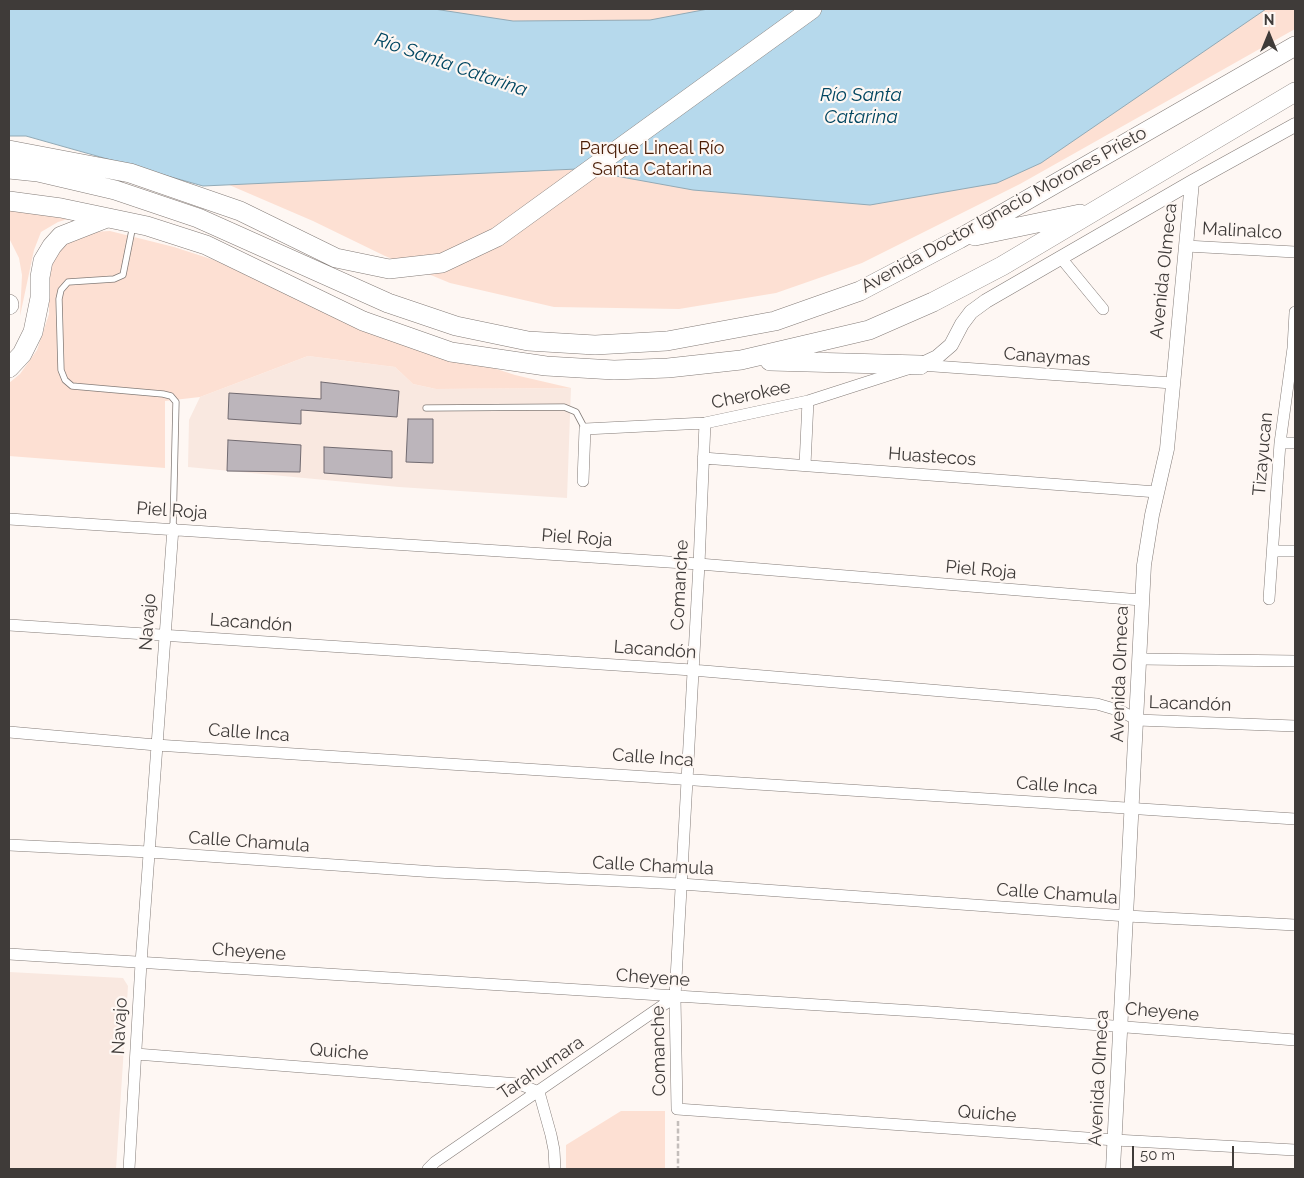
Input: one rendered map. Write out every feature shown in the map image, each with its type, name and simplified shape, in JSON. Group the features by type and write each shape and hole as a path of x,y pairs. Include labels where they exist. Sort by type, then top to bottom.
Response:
{"highway":[{"path":"9,150 130,173 240,211 336,258 389,269 442,263 497,237 812,9"},
{"name":"Avenida Doctor Ignacio Morones Prieto","path":"9,168 38,172 115,190 180,211 388,303 456,326 528,341 595,345 667,341 775,321 860,291 959,239 1295,46"},
{"path":"9,201 61,208 148,226 206,245 364,321 451,352 546,366 614,370 668,368 741,360 869,330 933,302 994,271 1295,92"},
{"path":"959,239 1096,210"},
{"path":"9,368 22,354 33,332 40,298 40,277 43,261 52,246 61,236 107,218"},
{"path":"741,360 920,365"}],"street":[{"path":"920,365 938,356 951,345 971,312 1192,182 1295,125"},
{"name":"Avenida Olmeca","path":"1113,1169 1119,1026 1127,916 1140,660 1141,600 1146,548 1167,449 1192,182"},
{"name":"Malinalco","path":"1186,246 1295,252"},
{"path":"1061,258 1103,309"},
{"name":"Tizayucan","path":"1269,599 1280,443 1294,348 1295,312"},
{"name":"Canaymas","path":"920,365 1172,383"},
{"name":"Cherokee","path":"585,428 705,423 808,401 920,365"},
{"path":"805,465 808,401"},
{"name":"Comanche","path":"677,1109 675,997 705,423"},
{"path":"583,481 585,428"},
{"path":"1280,443 1295,443"},
{"name":"Huastecos","path":"703,458 1157,492"},
{"name":"Piel Roja","path":"9,519 172,528 699,564 1141,600"},
{"name":"Navajo","path":"129,1169 141,962 172,528"},
{"path":"1273,551 1295,552"},
{"name":"Lacandón","path":"9,625 692,670 1097,704 1109,707 1137,720 1295,726"},
{"path":"1140,660 1295,661"},
{"name":"Calle Inca","path":"9,732 156,745 1295,819"},
{"name":"Calle Chamula","path":"9,844 435,872 680,884 1295,926"},
{"name":"Cheyene","path":"9,954 931,1012 1295,1040"},
{"name":"Tarahumara","path":"428,1169 435,1162 675,997"},
{"name":"Quiche","path":"136,1054 504,1082 519,1084 538,1092"},
{"path":"538,1092 553,1143 555,1169"},
{"name":"Quiche","path":"677,1109 1115,1140 1295,1150"}],"lane":[{"name":"Navajo","path":"133,223 123,275 114,279 68,282 61,290 59,299 61,370 65,380 72,386 164,394 171,396 176,402 172,528"},
{"path":"426,408 564,407 576,412 585,428"}],"path":[{"name":"Comanche","path":"677,1109 678,1169"}],"shaded area":[{"path":"308,356 395,367 413,384 436,389 571,388 567,498 399,487 188,467 189,420 200,397"},
{"path":"9,972 123,978 128,986 116,1169 9,1169"}],"green space":[{"name":"Río Santa Catarina","path":"9,9 1295,9 1295,29 1020,184 862,263 776,293 679,309 554,307 450,283 385,256 313,221 213,178"},
{"path":"9,208 78,216 58,222 41,232 34,250 20,316 22,275 19,258 9,238"},
{"path":"110,231 174,247 251,272 392,335 515,375 571,388 436,389 413,384 395,367 308,356 200,397 165,401 165,468 9,456 9,383 20,374 37,350 49,314 49,281 53,260 63,246 74,237 91,232"},
{"path":"621,1111 665,1111 665,1169 566,1169 566,1145"}],"water":[{"name":"Río Santa Catarina","path":"9,9 434,9 513,21 650,20 708,9 1266,9 1041,163 997,183 870,205 693,190 577,169 203,186 26,136 9,136"}],"building":[{"path":"321,382 399,391 397,417 301,410 301,424 228,419 229,393 321,399"},
{"path":"408,419 433,419 433,463 406,462"},
{"path":"228,440 301,445 300,472 227,471"},
{"path":"324,447 392,451 392,478 324,473"}],"park label":[{"name":"Parque Lineal Río Santa Catarina","path":"652,159"}]}
